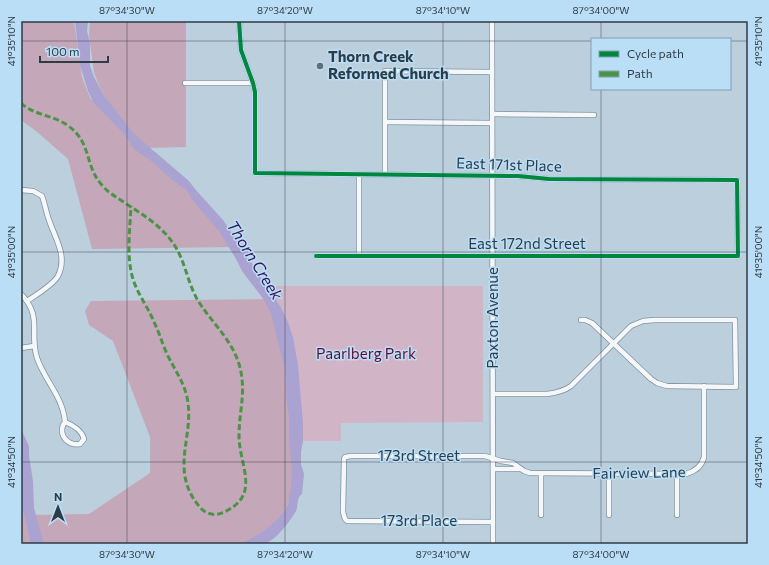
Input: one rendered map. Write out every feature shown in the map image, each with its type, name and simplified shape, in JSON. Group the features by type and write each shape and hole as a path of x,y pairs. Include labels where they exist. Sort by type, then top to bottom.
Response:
{"street":[{"path":"185,83 253,83 240,50 239,21"},
{"name":"Paxton Avenue","path":"492,21 493,544"},
{"path":"385,175 385,71 492,72"},
{"name":"East 171st Place","path":"253,83 255,92 255,174 492,175 525,176 549,179 738,180 738,256"},
{"path":"492,114 594,115"},
{"path":"385,122 492,123"},
{"path":"359,175 359,256"},
{"path":"21,190 33,191 42,196 49,220 60,244 62,262 58,276 27,301"},
{"name":"East 172nd Street","path":"316,256 738,256"},
{"path":"21,294 27,301 35,322 34,346 40,365 63,407 65,422 61,428 62,433 67,442 71,444 80,444 84,439 83,435 80,431 65,422"},
{"path":"493,394 547,394 566,389 571,386 613,343 631,326 648,320 735,320 736,386 667,386 657,383 651,379 613,343 592,323 581,320"},
{"path":"21,348 34,346"},
{"name":"Fairview Lane","path":"493,458 513,463 530,473 541,474 677,474 691,472 700,466 704,457 704,386"},
{"name":"173rd Street","path":"345,519 343,512 343,463 345,457 485,456 493,458"},
{"name":"Fairview Lane","path":"493,469 521,469"},
{"path":"541,474 541,515"},
{"path":"609,474 609,515"},
{"path":"677,474 677,515"},
{"name":"173rd Place","path":"345,519 351,521 493,522"}],"green space":[{"name":"Paarlberg Park","path":"266,286 483,286 483,422 341,423 341,441 303,441 300,387 293,337 288,322"}],"shaded area":[{"path":"21,21 74,21 82,77 90,98 134,143 169,172 218,224 233,247 92,249 68,159 21,120"},
{"path":"75,21 88,21 87,31 90,43 90,66 105,97 134,134 189,181 223,220 280,306 288,322 293,337 298,365 303,423 301,464 304,474 302,494 298,499 296,511 282,530 267,543 241,544 261,533 278,519 288,504 291,487 292,470 285,369 271,313 264,300 242,271 219,231 198,207 186,190 150,160 134,149 125,135 93,102 80,65"},
{"path":"90,21 186,21 186,147 146,148 112,110 94,72 89,35"},
{"path":"271,299 281,315 296,474 287,507 275,524 245,544 37,544 30,515 89,514 150,473 150,437 113,341 89,325 85,311 91,301"},
{"path":"21,429 29,446 34,508 43,544 31,544 21,500"},
{"path":"21,472 33,544 21,544"}],"marked path":[{"path":"21,103 37,113 56,119 67,125 75,132 84,146 92,169 104,187 113,195 128,205 134,209 141,213 163,231 177,250 197,299 231,346 239,364 243,392 239,436 246,477 246,486 238,503 221,513 213,514 204,511 195,501 188,488 184,462 189,411 187,397 181,380 167,354 152,317 133,279 129,252 129,234 131,215 131,206"}],"cycle path":[{"path":"239,21 241,50 255,92 255,173 518,176 549,179 737,180 738,256 316,256"}],"place":[{"name":"Thorn Creek Reformed Church","path":"320,66"}],"water label":[{"name":"Thorn Creek","path":"255,260"}]}
